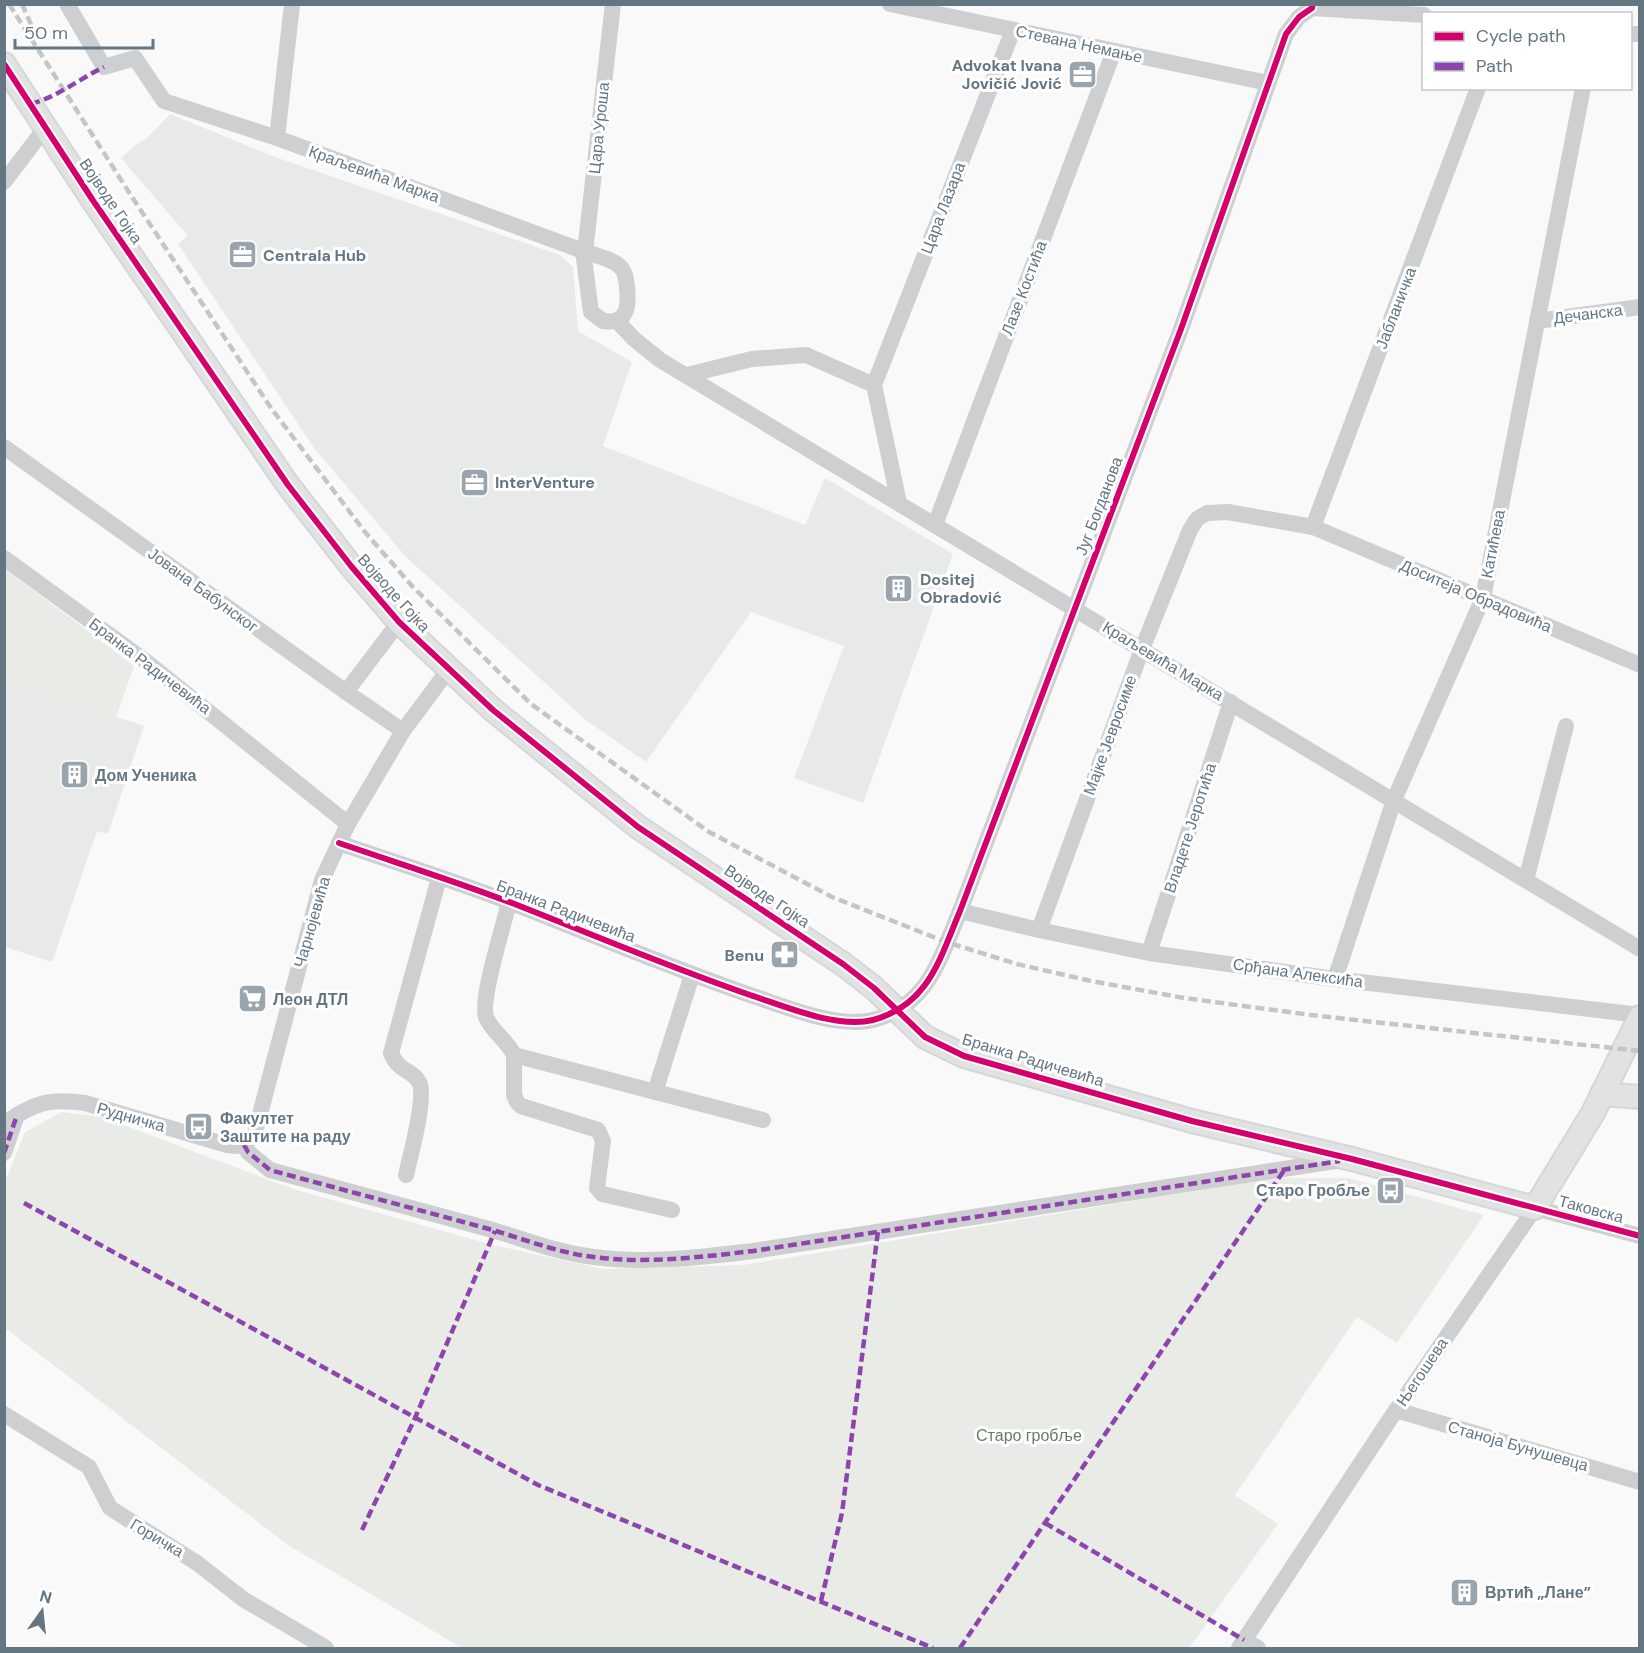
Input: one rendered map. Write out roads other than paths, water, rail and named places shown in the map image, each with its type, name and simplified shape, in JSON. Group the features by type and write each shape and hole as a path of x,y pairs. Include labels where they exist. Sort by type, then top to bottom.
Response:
{"street":[{"name":"Краљевића Марка","path":"67,4 104,67 135,58 164,101 276,138 584,251 615,263 625,274 628,304 624,315 616,321 603,321 591,312 588,305 584,251"},
{"path":"276,138 292,4"},
{"name":"Цара Уроша","path":"584,251 613,4"},
{"name":"Стевана Немање","path":"890,4 1268,83"},
{"path":"1313,6 1422,15"},
{"name":"Југ Богданова","path":"898,1011 915,998 928,983 938,966 1181,329 1286,34 1299,16 1313,6"},
{"name":"Цара Лазара","path":"874,385 1013,30"},
{"name":"Лазе Костића","path":"935,525 1114,51"},
{"name":"Војводе Гојка","path":"4,63 294,493 344,558 399,622 541,751 638,827 843,964 874,988 898,1011"},
{"name":"Јабланичка","path":"1313,527 1477,90"},
{"name":"Катићева","path":"1335,979 1394,800 1483,598 1583,90"},
{"path":"4,182 46,127"},
{"name":"Дечанска","path":"1537,321 1640,307"},
{"name":"Краљевића Марка","path":"616,321 660,360 1640,948"},
{"path":"687,375 752,359 806,355 874,385 899,503"},
{"name":"Јована Бабунског","path":"4,447 403,731"},
{"name":"Мајке Јевросиме","path":"1039,930 1142,649 1190,530 1197,519 1207,513 1228,512 1313,527"},
{"name":"Доситеја Обрадовића","path":"1313,527 1640,665"},
{"name":"Бранка Радичевића","path":"4,558 148,663 348,824"},
{"path":"346,692 399,622"},
{"name":"Чарнојевића","path":"250,1139 322,880 348,824 403,731 449,669"},
{"name":"Владете Јеротића","path":"1149,953 1231,702"},
{"path":"1526,880 1566,726"},
{"name":"Бранка Радичевића","path":"339,843 509,902 692,975 815,1017 871,1020 898,1011 926,1037 964,1056 1192,1121 1352,1159 1535,1208"},
{"path":"406,1175 423,1094 416,1078 398,1066 391,1053 439,878"},
{"path":"509,902 484,1006 490,1025 514,1054 514,1095 517,1102 521,1106 595,1128 600,1133 603,1141 597,1183 598,1191 602,1194 672,1210"},
{"name":"Срђана Алексића","path":"960,911 1149,953 1335,979 1640,1016"},
{"path":"655,1092 692,975"},
{"name":"Његошева","path":"1247,1646 1396,1410 1535,1208 1591,1117 1640,1016"},
{"path":"514,1054 763,1120"},
{"path":"1602,1094 1640,1097"},
{"name":"Рудничка","path":"11,1119 36,1104 57,1100 71,1101 85,1103 235,1147 250,1139"},
{"path":"4,1153 11,1119"},
{"path":"250,1139 248,1152 270,1170 495,1231 570,1254 636,1260 694,1258 753,1251 1352,1159"},
{"name":"Таковска","path":"1535,1208 1640,1236"},
{"name":"Станоја Бунушевца","path":"1396,1410 1640,1482"},
{"name":"Горичка","path":"4,1414 89,1467 110,1508 197,1563 243,1599 326,1648"}],"railway":[{"path":"9,4 132,197 271,408 365,532 412,586 531,704 709,832 832,897 946,942 1017,964 1091,981 1184,998 1319,1016 1640,1051"},
{"path":"22,4 33,29"}],"place":[{"name":"Advokat Ivana Jovičić Jović","path":"1083,74"},
{"name":"Centrala Hub","path":"242,255"},
{"name":"InterVenture","path":"474,482"},
{"name":"Dositej Obradović","path":"899,588"},
{"name":"Дом Ученика","path":"74,775"},
{"name":"Benu","path":"785,955"},
{"name":"Леон ДТЛ","path":"252,999"},
{"name":"Факултет Заштите на раду","path":"199,1127"},
{"name":"Старо Гробље","path":"1391,1190"},
{"name":"Вртић „Лане”","path":"1464,1592"}],"park label":[{"name":"Старо гробље","path":"1029,1435"}]}
